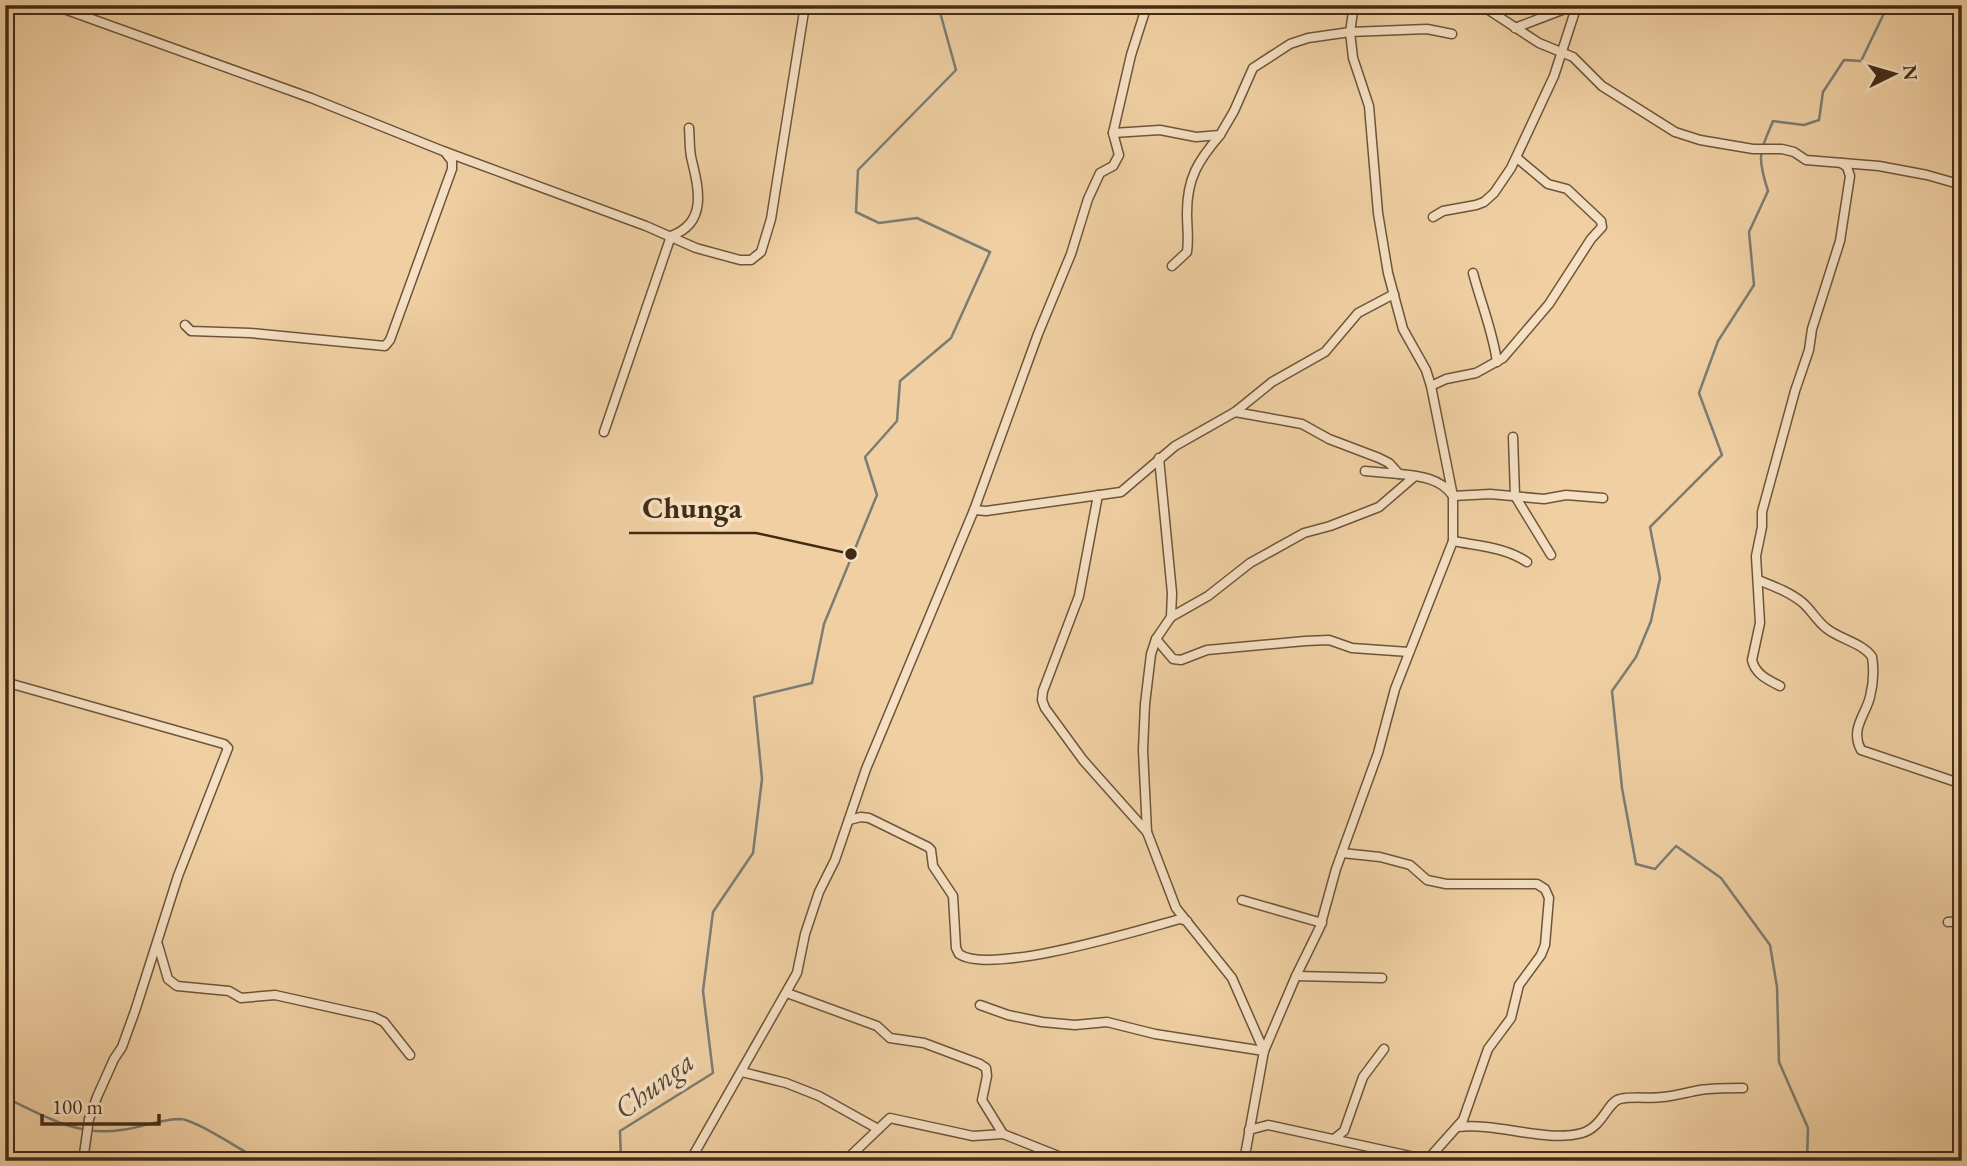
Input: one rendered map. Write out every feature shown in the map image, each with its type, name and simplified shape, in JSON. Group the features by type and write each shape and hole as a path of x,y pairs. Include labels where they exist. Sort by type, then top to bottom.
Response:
{"street":[{"path":"5,22 12,5"},
{"path":"53,5 311,98 671,236 696,248 740,260 751,260 761,252 771,219 805,5"},
{"path":"690,1161 797,973 805,934 819,892 849,820 866,769 974,510 1038,334 1071,254 1088,199 1100,173 1113,166 1119,155 1113,133 1131,55 1147,5"},
{"path":"1481,5 1538,43 1573,57 1602,86 1675,132 1700,140 1754,149 1782,149 1794,152 1806,160 1880,166 1927,174 1962,185"},
{"path":"1515,28 1576,5"},
{"path":"1433,217 1443,211 1476,205 1489,198 1517,158 1529,125 1554,76 1576,5"},
{"path":"1244,1161 1264,1051 1322,923 1342,853 1378,753 1395,689 1452,541 1453,496 1431,386 1426,370 1403,329 1378,213 1369,106 1354,64 1350,32 1355,7"},
{"path":"1172,266 1187,252 1191,177 1198,163 1220,135 1253,68 1259,62 1299,41 1327,34 1427,29 1452,34"},
{"path":"604,432 671,236 687,228 694,218 698,202 698,181 691,159 689,128"},
{"path":"1113,133 1160,130 1196,137 1220,135"},
{"path":"186,325 191,331 250,333 386,346 452,169 451,158 443,150"},
{"path":"1431,386 1446,379 1476,373 1509,352 1549,304 1602,224 1567,189 1548,184 1517,158"},
{"path":"1780,685 1766,678 1754,666 1752,660 1760,623 1756,556 1762,512 1809,350 1812,329 1840,241 1850,176 1847,167 1842,163"},
{"path":"1473,273 1483,313 1492,335 1497,362"},
{"path":"974,510 986,511 1121,492 1159,458 1193,434 1235,412 1272,382 1325,352 1365,307 1394,294"},
{"path":"1235,412 1302,424 1329,439 1389,463 1399,474"},
{"path":"1513,437 1515,496 1551,555"},
{"path":"1159,458 1167,516 1171,617"},
{"path":"1365,471 1415,476 1440,483 1447,487 1453,496"},
{"path":"1264,1051 1232,978 1177,908 1147,832 1144,704 1152,654 1156,639 1171,617 1208,596 1250,563 1304,533 1379,507 1415,476"},
{"path":"1453,496 1490,494 1544,499 1566,495 1603,498"},
{"path":"1098,495 1079,596 1042,700 1083,760 1147,832"},
{"path":"1452,541 1501,550 1517,555 1527,562"},
{"path":"1758,580 1801,601 1824,626 1861,647 1872,657 1870,699 1858,721 1856,736 1861,750 1962,784"},
{"path":"1156,639 1174,659 1181,660 1207,650 1329,640 1352,648 1409,652"},
{"path":"5,682 162,725 223,744 228,748 178,876 122,1046 93,1108 83,1161"},
{"path":"849,820 869,818 928,847 933,866 953,896 956,948 962,957 970,960 1032,957 1180,919 1187,920"},
{"path":"1249,1130 1268,1125 1424,1159 1430,1157 1458,1127 1488,1049 1511,1017 1519,985 1541,955 1545,944 1549,898 1545,889 1537,884 1446,884 1427,880 1410,865 1380,857 1342,853"},
{"path":"1242,900 1322,923"},
{"path":"1948,922 1962,921"},
{"path":"158,943 168,979 177,986 229,992 241,998 275,995 374,1017 384,1022 410,1055"},
{"path":"1296,976 1382,978"},
{"path":"787,993 877,1026 890,1038 923,1043 986,1068 982,1100 1003,1134"},
{"path":"980,1005 1008,1015 1042,1022 1075,1026 1107,1022 1155,1034 1264,1051"},
{"path":"1334,1139 1344,1131 1363,1077 1384,1049"},
{"path":"742,1072 786,1083 819,1096 878,1129"},
{"path":"1458,1127 1477,1125 1521,1132 1567,1135 1583,1133 1606,1117 1611,1103 1618,1098 1660,1098 1699,1090 1743,1087"},
{"path":"845,1161 890,1118 973,1136 1003,1134 1071,1161"}],"waterway":[{"name":"Chunga","path":"621,1161 620,1131 713,1073 703,991 713,912 753,853 762,779 754,697 812,683 824,624 877,495 865,457 897,421 900,381 951,338 990,252 917,218 879,223 856,212 858,170 956,70 938,5"},
{"path":"1807,1161 1808,1128 1779,1062 1777,987 1770,945 1721,878 1676,846 1655,869 1636,864 1622,788 1612,691 1636,657 1651,621 1660,578 1650,527 1722,455 1699,393 1718,341 1754,285 1749,232 1768,191 1761,163 1762,149 1768,132 1773,121 1804,125 1819,120 1823,92 1844,60 1861,61 1888,5"},
{"path":"5,1097 62,1123 90,1130 121,1130 180,1119 209,1130 261,1161"}],"place":[{"name":"Chunga","path":"851,554"}]}
